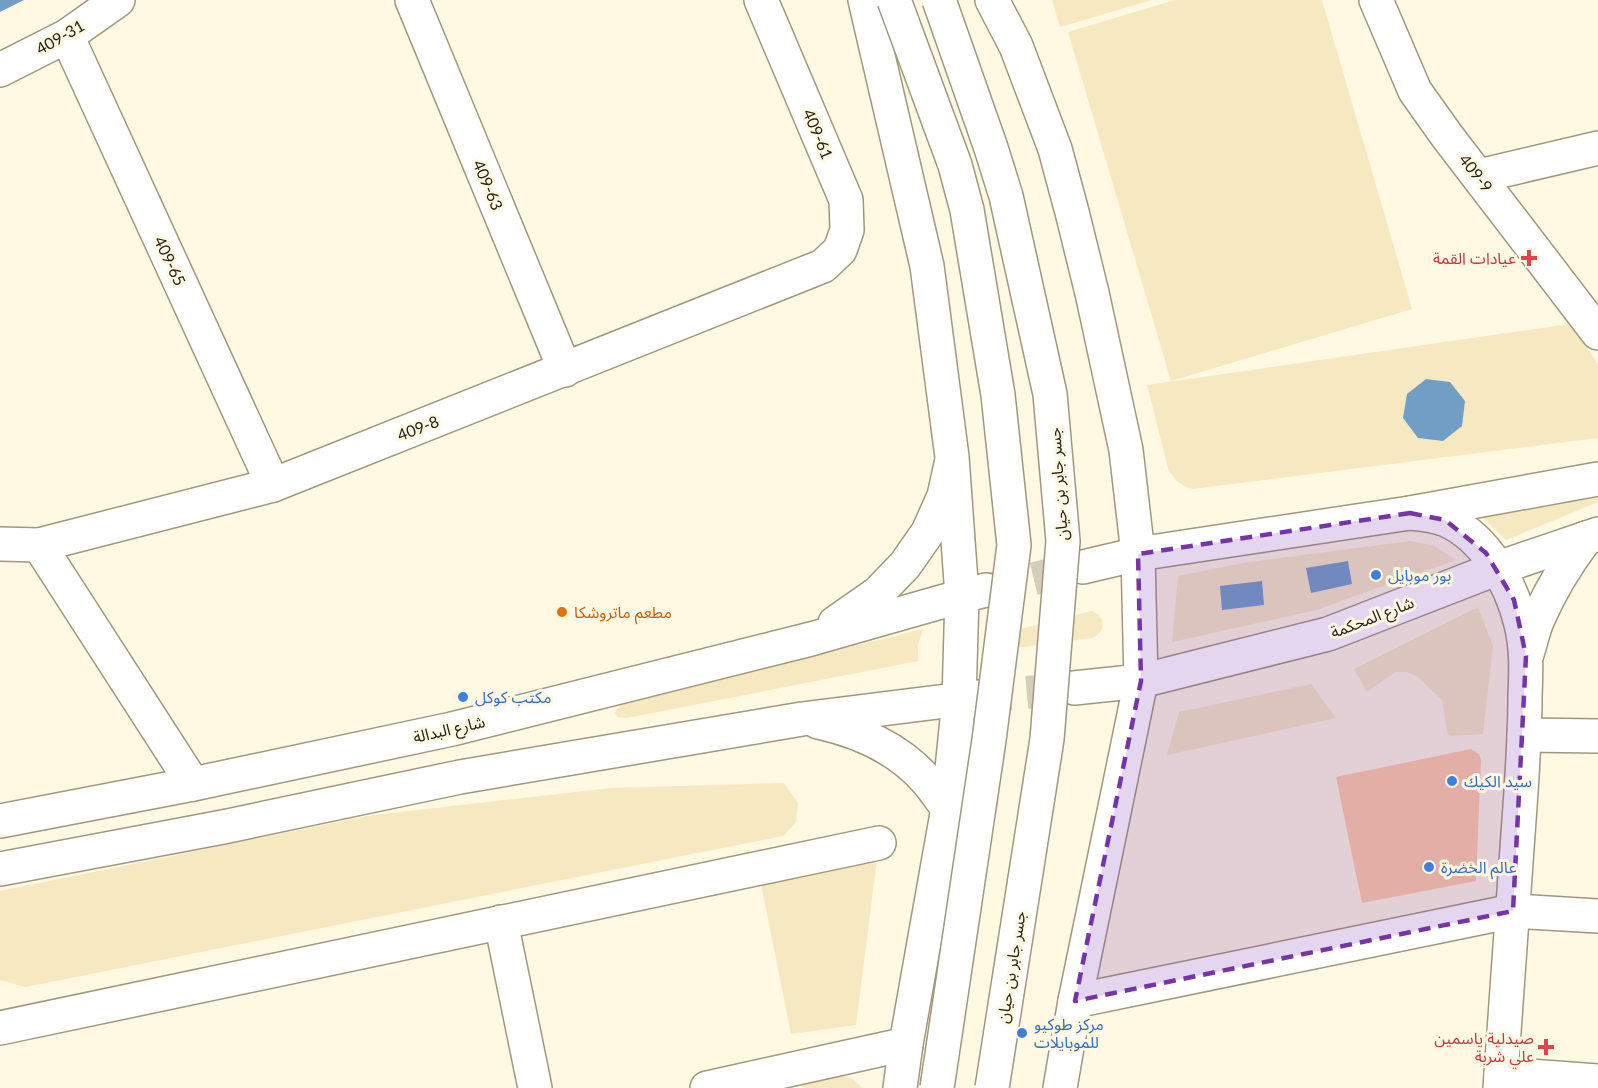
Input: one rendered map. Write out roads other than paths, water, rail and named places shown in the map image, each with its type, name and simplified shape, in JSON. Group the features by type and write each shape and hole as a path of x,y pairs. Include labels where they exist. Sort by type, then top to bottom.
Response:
{"main road":[{"name":"409-31","path":"0,70 67,36 118,0"},
{"name":"409-63","path":"412,0 565,370"},
{"name":"409-61","path":"761,0 846,200 847,230 840,250 823,267"},
{"path":"865,0 927,266 952,457 974,593 969,699 900,1088"},
{"path":"894,0 955,165 967,210 999,395 1014,545 989,740 938,1088"},
{"name":"جسر جابر بن حيان","path":"939,0 992,148 1009,207 1050,394 1063,541 1047,739 992,1088"},
{"path":"992,0 1020,57 1054,149 1072,212 1126,450 1138,554 1141,681 1075,1001 1060,1088"},
{"name":"409-9","path":"1376,0 1415,91 1598,333"},
{"name":"409-65","path":"67,36 273,485"},
{"path":"1479,176 1598,148"},
{"name":"409-8","path":"0,544 39,545 273,485 823,267"},
{"path":"811,639 878,593 905,565 928,532 944,496 952,457"},
{"path":"1083,567 1138,554 1410,513 1598,479"},
{"path":"1410,513 1428,514 1445,520 1475,540 1498,568 1514,600 1522,624 1526,656 1524,735 1501,1081 1598,1081"},
{"path":"1526,656 1537,620 1553,587 1568,562 1592,536"},
{"name":"شارع المحكمة","path":"1074,688 1141,681 1328,634 1498,568 1592,536"},
{"path":"39,545 193,784"},
{"name":"شارع البدالة","path":"0,821 193,784 452,729 811,639 974,593"},
{"path":"0,869 223,827 460,777 802,718 969,699"},
{"path":"802,718 837,726 870,738 900,756 927,780 948,808"},
{"path":"1524,735 1598,736"},
{"path":"0,1028 879,843"},
{"path":"1075,1001 1513,911 1598,916"},
{"path":"501,922 535,1088"},
{"path":"707,1088 788,1079 906,1044"}],"water":[{"path":"0,0 24,0 0,12"},
{"path":"1426,379 1450,382 1465,401 1462,426 1443,441 1418,438 1403,418 1407,394"},
{"path":"1348,561 1352,584 1311,593 1306,568"},
{"path":"1262,581 1264,605 1222,610 1220,586"}],"tunnel":[{"path":"986,590 1083,567"},
{"path":"978,697 1074,688"}],"place":[{"name":"عيادات القمة","path":"1529,258"},
{"name":"بور موبايل","path":"1376,575"},
{"name":"مطعم ماتروشكا","path":"562,612"},
{"name":"مكتب كوكل","path":"463,697"},
{"name":"سيد الكيك","path":"1452,781"},
{"name":"عالم الخضرة","path":"1429,867"},
{"name":"مركز طوكيو للموبايلات","path":"1022,1033"},
{"name":"صيدلية ياسمين علي شربة","path":"1546,1047"}]}
